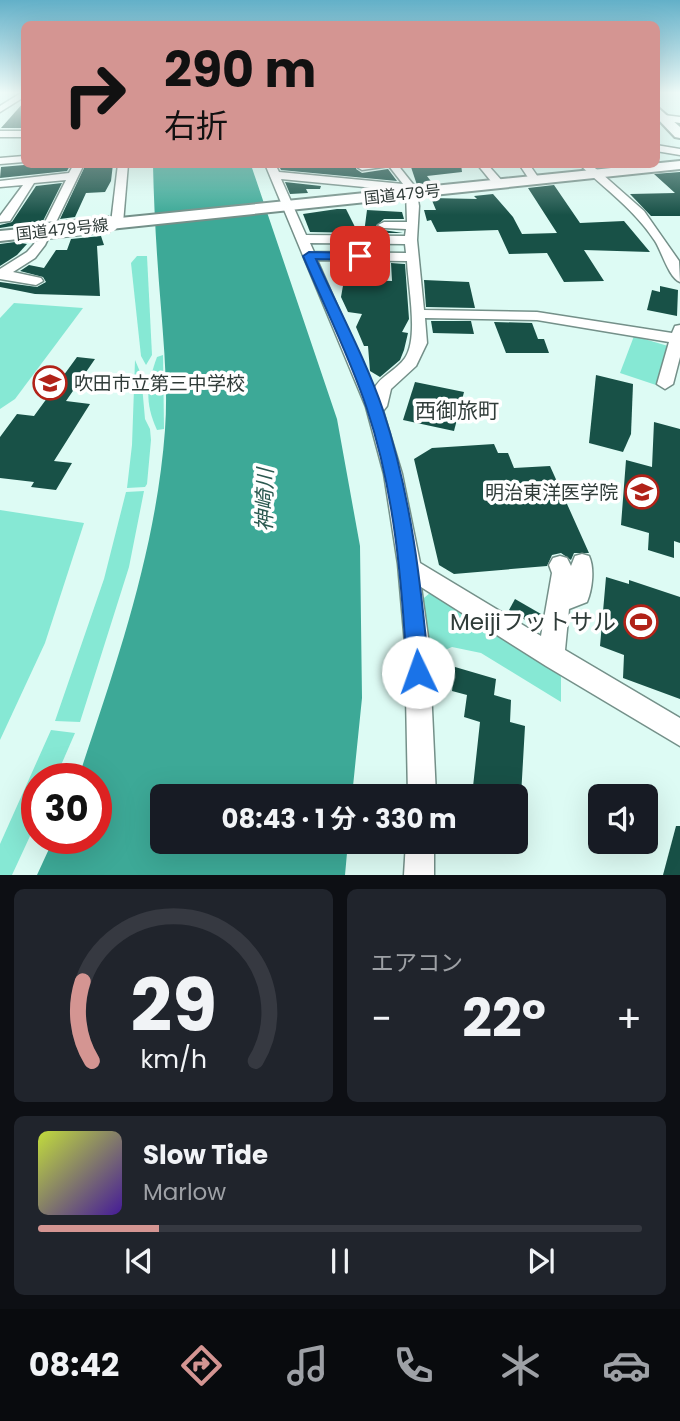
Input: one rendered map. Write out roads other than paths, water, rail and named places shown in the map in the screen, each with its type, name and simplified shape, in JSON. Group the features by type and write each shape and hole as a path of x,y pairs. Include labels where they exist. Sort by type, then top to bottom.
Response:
{"highway":[{"name":"国道479号","path":"660,167 680,166"},
{"name":"国道479号","path":"114,220 288,206 411,190 597,174 625,168"},
{"name":"国道479号線","path":"0,236 114,220"}],"street":[{"path":"0,134 21,134"},
{"path":"660,149 680,152"},
{"path":"3,159 21,159"},
{"path":"1,275 32,255 77,168"},
{"path":"114,220 121,168"},
{"path":"374,407 379,406 383,387 411,362 420,343 411,240 411,190 392,168"},
{"path":"485,168 499,184"},
{"path":"527,168 535,180"},
{"path":"589,168 623,195 643,218 666,251 680,278"},
{"path":"0,219 6,219 27,179 46,169"},
{"path":"272,169 411,190"},
{"path":"272,169 374,407 393,474 408,563 417,644 422,784"},
{"path":"0,184 73,176"},
{"path":"114,220 112,197 120,191"},
{"path":"384,225 412,226"},
{"path":"306,248 411,240"},
{"path":"306,248 412,257"},
{"path":"1,275 36,281"},
{"path":"418,314 537,316 679,336 665,384"},
{"path":"408,563 422,579 680,733"},
{"path":"554,658 552,642 563,573 571,564"},
{"path":"419,875 420,854"}],"water":[{"name":"神崎川","path":"153,168 252,168 337,419 360,546 362,698 353,784 150,784 150,854 347,854 345,875 37,875 47,854 112,854 112,763 83,763 132,607 153,520 166,415"}],"place":[{"name":"吹田市立第三中学校","path":"50,383"},
{"name":"明治東洋医学院","path":"642,492"},
{"name":"Meijiフットサル","path":"641,622"}],"district":[{"name":"西御旅町","path":"457,411"}]}
